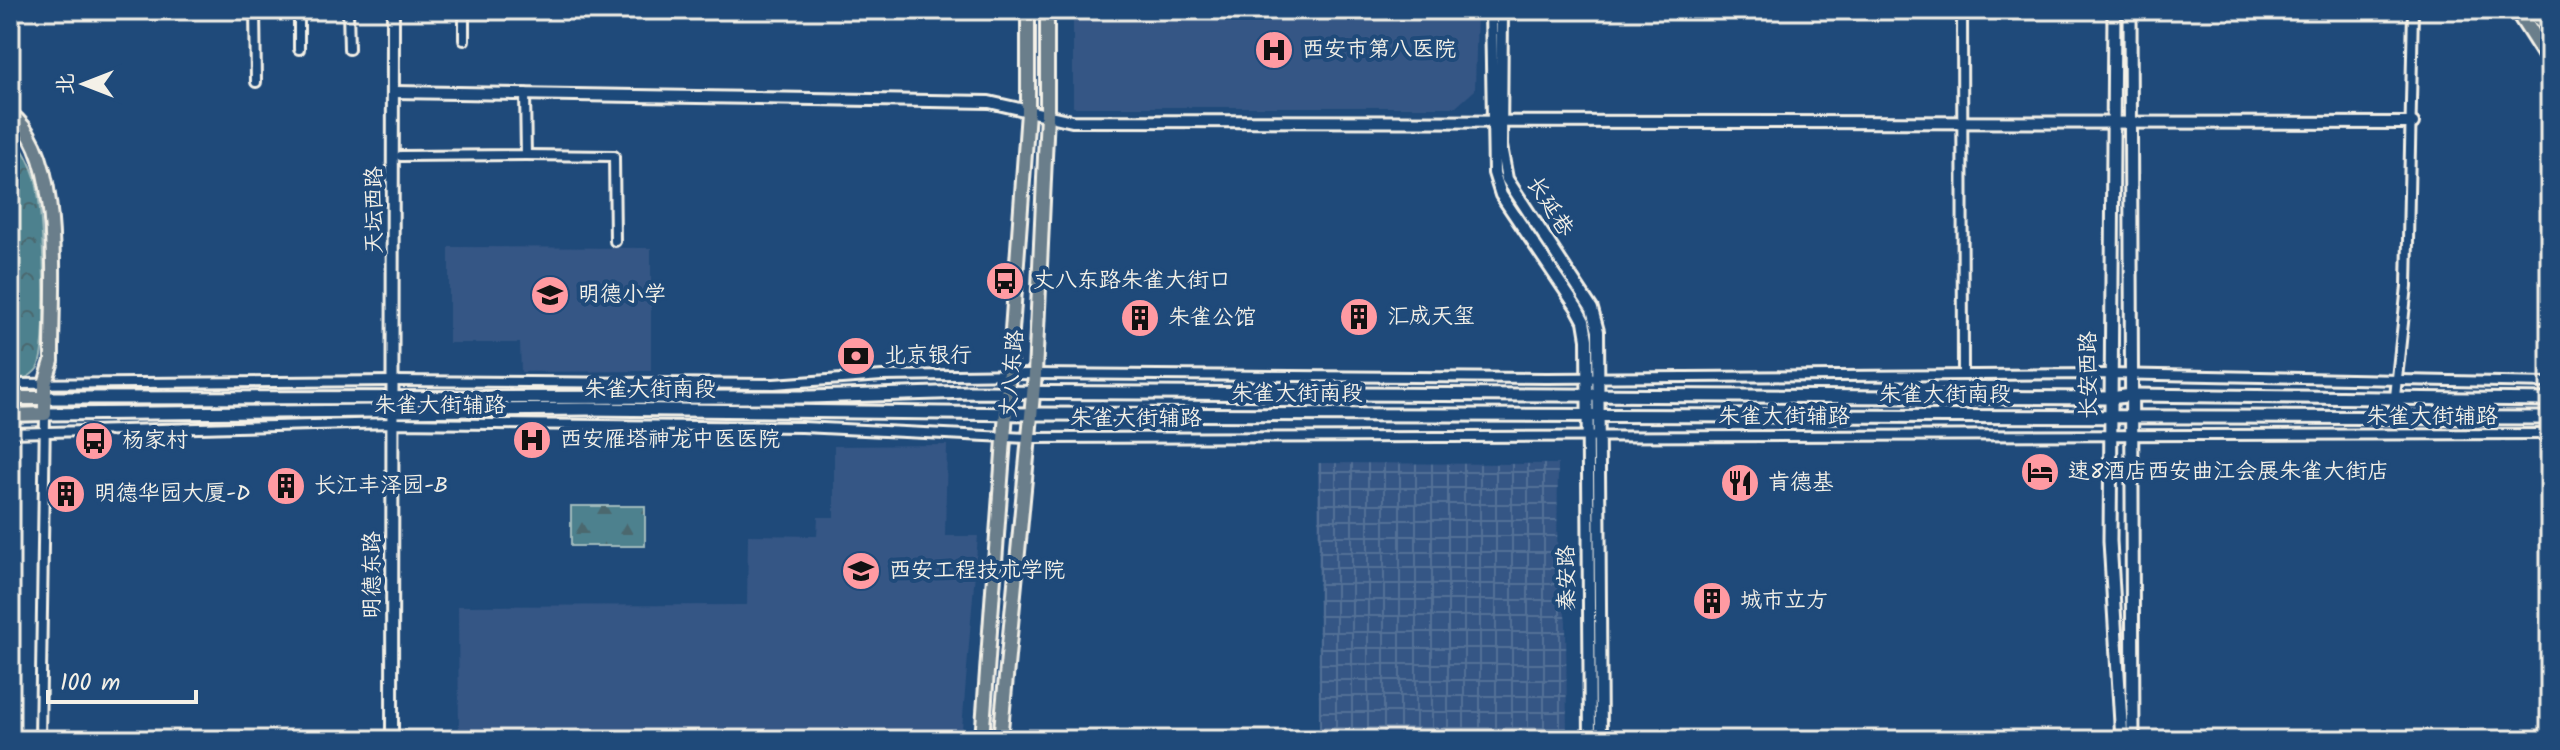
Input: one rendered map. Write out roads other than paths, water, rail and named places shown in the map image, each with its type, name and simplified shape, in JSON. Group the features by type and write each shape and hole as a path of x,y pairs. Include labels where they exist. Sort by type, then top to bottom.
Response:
{"highway":[{"path":"2517,10 2550,62"},
{"path":"2532,10 2550,26"},
{"path":"2542,10 2550,26"}],"main road":[{"name":"丈八东路","path":"982,740 1028,112 1028,10"},
{"name":"丈八东路","path":"1000,740 1035,374 1047,114 1047,10"},
{"name":"长安西路","path":"2114,10 2110,541 2122,740"},
{"name":"长安西路","path":"2130,10 2133,740"},
{"path":"10,114 35,143 46,170 50,203 52,361 45,391 45,414 10,415"},
{"path":"10,398 45,391"},
{"name":"朱雀大街南段","path":"45,391 394,397 778,397 1033,393 1593,398 2111,398 2132,395 2550,400"},
{"name":"朱雀大街南段","path":"45,414 394,416 1005,412 2550,418"}],"street":[{"path":"255,10 256,82"},
{"path":"299,10 299,49"},
{"path":"348,10 349,49"},
{"name":"天坛西路","path":"393,10 394,416"},
{"path":"464,10 464,40"},
{"name":"长延巷","path":"1491,10 1496,121 1507,179 1592,309 1598,331 1599,378 1593,398"},
{"name":"长延巷","path":"1502,10 1492,164 1501,195 1584,321 1593,416"},
{"path":"1962,10 1963,375"},
{"path":"2393,415 2394,382 2407,286 2413,123 2413,10"},
{"path":"395,92 989,102 1072,121 2413,123"},
{"path":"525,93 526,155"},
{"path":"401,156 614,156 615,241"},
{"name":"朱雀大街辅路","path":"10,384 45,391 395,381 774,384 882,376 1035,374 1587,378 2109,374 2550,383"},
{"path":"40,740 45,414"},
{"name":"朱雀大街辅路","path":"10,433 394,416 802,427 1028,438 1600,434 2109,437 2550,434"},
{"name":"明德东路","path":"392,740 394,416"},
{"name":"秦安路","path":"1593,416 1600,434 1601,740"},
{"name":"秦安路","path":"1590,740 1587,435 1593,416"}],"place":[{"name":"西安市第八医院","path":"1274,50"},
{"name":"丈八东路朱雀大街口","path":"1005,281"},
{"name":"明德小学","path":"550,295"},
{"name":"汇成天玺","path":"1359,317"},
{"name":"朱雀公馆","path":"1140,318"},
{"name":"北京银行","path":"856,356"},
{"name":"西安雁塔神龙中医医院","path":"532,440"},
{"name":"杨家村","path":"94,441"},
{"name":"速8酒店西安曲江会展朱雀大街店","path":"2040,472"},
{"name":"肯德基","path":"1740,483"},
{"name":"长江丰泽园-B","path":"286,486"},
{"name":"明德华园大厦-D","path":"66,494"},
{"name":"西安工程技术学院","path":"861,571"},
{"name":"城市立方","path":"1712,601"}]}
